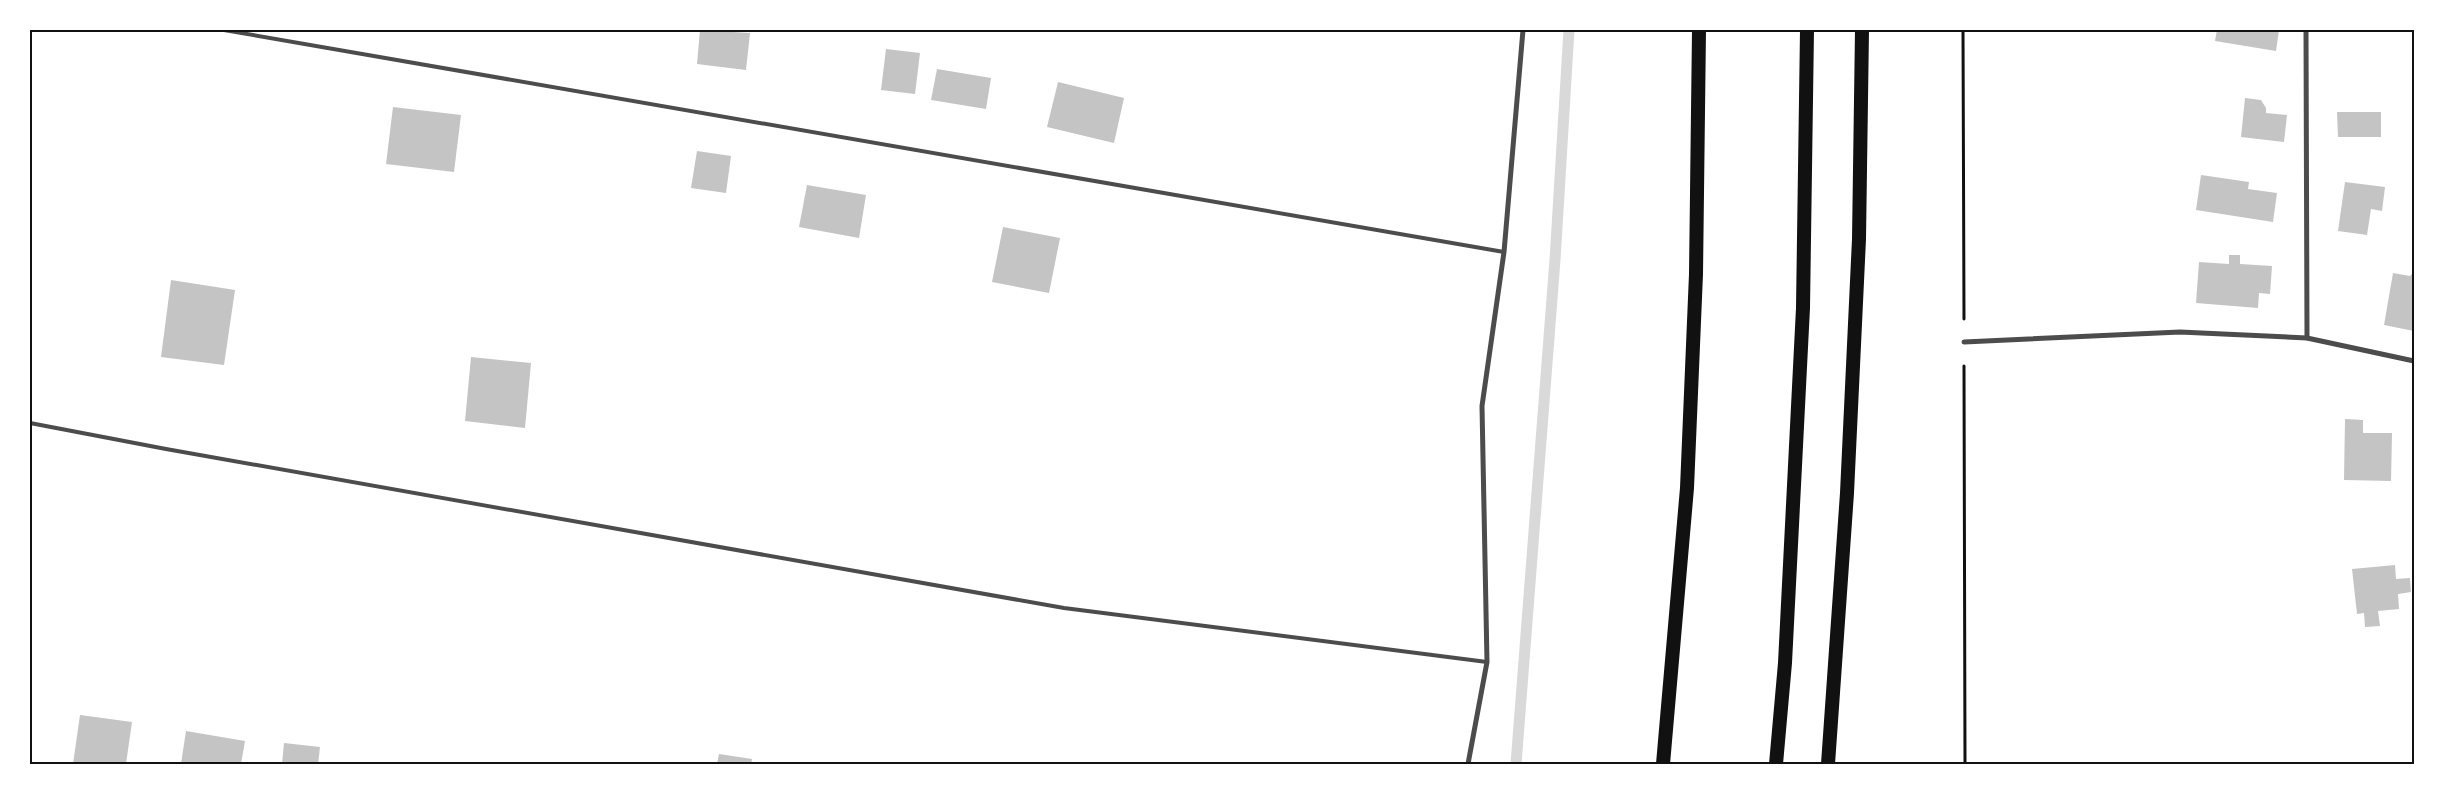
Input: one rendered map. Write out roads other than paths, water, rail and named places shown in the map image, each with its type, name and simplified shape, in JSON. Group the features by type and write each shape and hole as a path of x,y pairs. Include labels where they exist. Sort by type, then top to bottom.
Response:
{"highway":[{"path":"1663,764 1687,478 1696,274 1699,30"},
{"path":"1776,764 1785,663 1803,308 1807,30"},
{"path":"1828,764 1847,493 1859,248 1862,30"}],"street":[{"path":"1468,764 1487,662 1482,406 1504,252 1523,30"},
{"path":"2306,30 2307,338"},
{"path":"1964,342 2180,332 2307,338 2414,362"}],"lane":[{"path":"224,30 1504,252"},
{"path":"30,423 1064,608 1487,662"}],"waterway":[{"path":"1516,764 1555,260 1569,30"}]}
